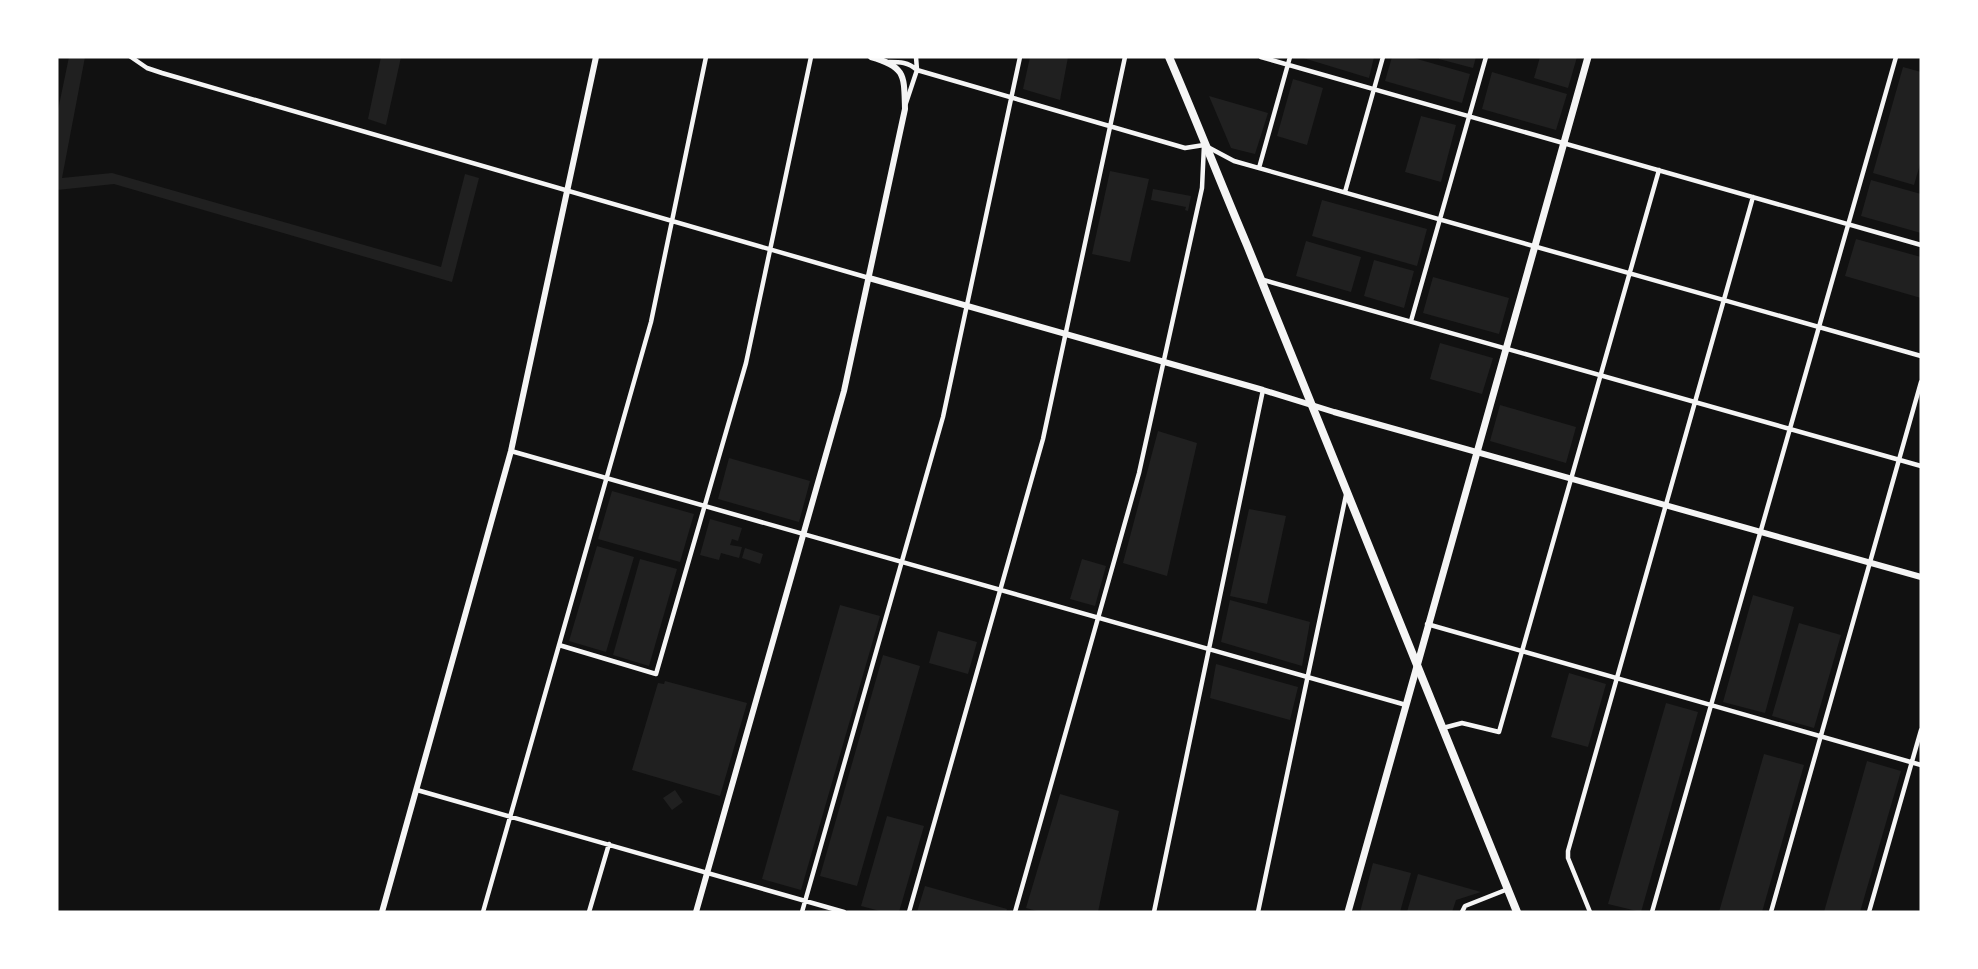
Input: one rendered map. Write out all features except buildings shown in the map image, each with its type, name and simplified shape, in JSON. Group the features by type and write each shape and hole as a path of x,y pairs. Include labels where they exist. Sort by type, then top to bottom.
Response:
{"main road":[{"path":"1169,57 1517,912"},
{"path":"1348,912 1407,705 1416,663 1588,57"}],"street":[{"path":"131,57 147,68 162,73 770,250 1921,577"},
{"path":"382,912 511,451 596,57"},
{"path":"483,912 651,322 706,57"},
{"path":"559,645 656,674 746,363 811,57"},
{"path":"871,57 889,62 903,62 917,70 1185,148 1204,145 1234,161 1921,356"},
{"path":"696,912 844,391 905,109 917,70 916,57"},
{"path":"802,912 943,417 1020,57"},
{"path":"909,912 1043,439 1125,57"},
{"path":"1261,57 1921,245"},
{"path":"1259,168 1290,57"},
{"path":"1345,192 1383,57"},
{"path":"1411,321 1486,57"},
{"path":"1652,912 1896,57"},
{"path":"889,62 903,78 905,109"},
{"path":"1016,912 1139,473 1202,188 1204,145"},
{"path":"1443,728 1462,723 1499,732 1659,170"},
{"path":"1590,912 1568,854 1753,197"},
{"path":"1260,279 1921,466"},
{"path":"1771,912 1921,382"},
{"path":"1154,912 1263,390"},
{"path":"511,451 1407,705"},
{"path":"1258,912 1347,492"},
{"path":"1427,624 1921,765"},
{"path":"1869,912 1921,730"},
{"path":"417,790 844,912"},
{"path":"589,912 609,844"},
{"path":"1462,912 1465,906 1508,889"}],"shaded area":[{"path":"69,57 85,57 62,178 112,173 441,267 465,174 479,178 452,282 114,184 57,190 57,115"},
{"path":"381,57 401,57 386,125 368,119"},
{"path":"1030,57 1068,57 1060,100 1023,89"},
{"path":"1300,57 1374,57 1369,78"},
{"path":"1392,57 1410,57 1470,74 1462,103 1385,81"},
{"path":"1439,57 1476,57 1473,68 1439,59"},
{"path":"1540,57 1577,57 1568,88 1534,78"},
{"path":"1903,67 1921,72 1921,161 1914,185 1873,173"},
{"path":"1492,72 1567,94 1556,130 1482,109"},
{"path":"1293,79 1323,88 1307,145 1277,136"},
{"path":"1209,96 1268,113 1255,154 1231,148"},
{"path":"1421,116 1456,125 1441,182 1405,172"},
{"path":"1110,171 1149,179 1130,262 1092,254"},
{"path":"1871,180 1921,194 1921,233 1861,216"},
{"path":"1153,189 1191,196 1188,211 1185,210 1186,207 1151,200"},
{"path":"1322,200 1427,229 1417,266 1312,236"},
{"path":"1856,239 1921,257 1921,298 1845,276"},
{"path":"1306,241 1361,257 1351,292 1296,276"},
{"path":"1374,260 1414,271 1404,308 1364,296"},
{"path":"1433,277 1509,298 1499,334 1423,313"},
{"path":"1440,343 1493,358 1482,394 1430,379"},
{"path":"1500,405 1576,427 1566,463 1490,441"},
{"path":"1158,431 1197,443 1167,576 1123,563"},
{"path":"729,458 810,481 799,522 718,499"},
{"path":"612,491 694,514 680,562 598,539"},
{"path":"1249,509 1286,516 1267,604 1230,596"},
{"path":"710,519 742,528 738,541 732,539 730,545 742,547 739,558 721,553 719,560 700,555"},
{"path":"597,546 634,557 606,652 569,641"},
{"path":"745,548 763,554 760,564 742,558"},
{"path":"640,559 677,569 649,666 613,655"},
{"path":"1082,559 1106,566 1095,606 1070,599"},
{"path":"1753,595 1794,607 1765,713 1723,702"},
{"path":"1230,600 1310,622 1302,666 1221,642"},
{"path":"840,605 880,616 801,890 762,879"},
{"path":"1799,623 1841,635 1814,728 1772,716"},
{"path":"938,631 977,642 968,674 929,663"},
{"path":"883,655 920,666 857,886 820,876"},
{"path":"1216,664 1298,687 1290,720 1210,698"},
{"path":"1569,673 1606,684 1588,747 1551,737"},
{"path":"665,681 747,703 720,796 632,770 658,683 664,684"},
{"path":"1666,703 1698,712 1641,912 1608,904"},
{"path":"1764,754 1804,765 1762,912 1719,912"},
{"path":"1867,761 1901,771 1860,912 1824,912"},
{"path":"675,790 683,802 672,810 663,798"},
{"path":"1060,794 1119,811 1098,912 1041,912 1026,908"},
{"path":"887,816 924,826 899,912 884,912 861,906"},
{"path":"1373,863 1411,873 1400,912 1360,912"},
{"path":"1418,874 1481,892 1456,900 1452,912 1407,912"},
{"path":"925,886 1007,909 1006,912 917,912"}]}
